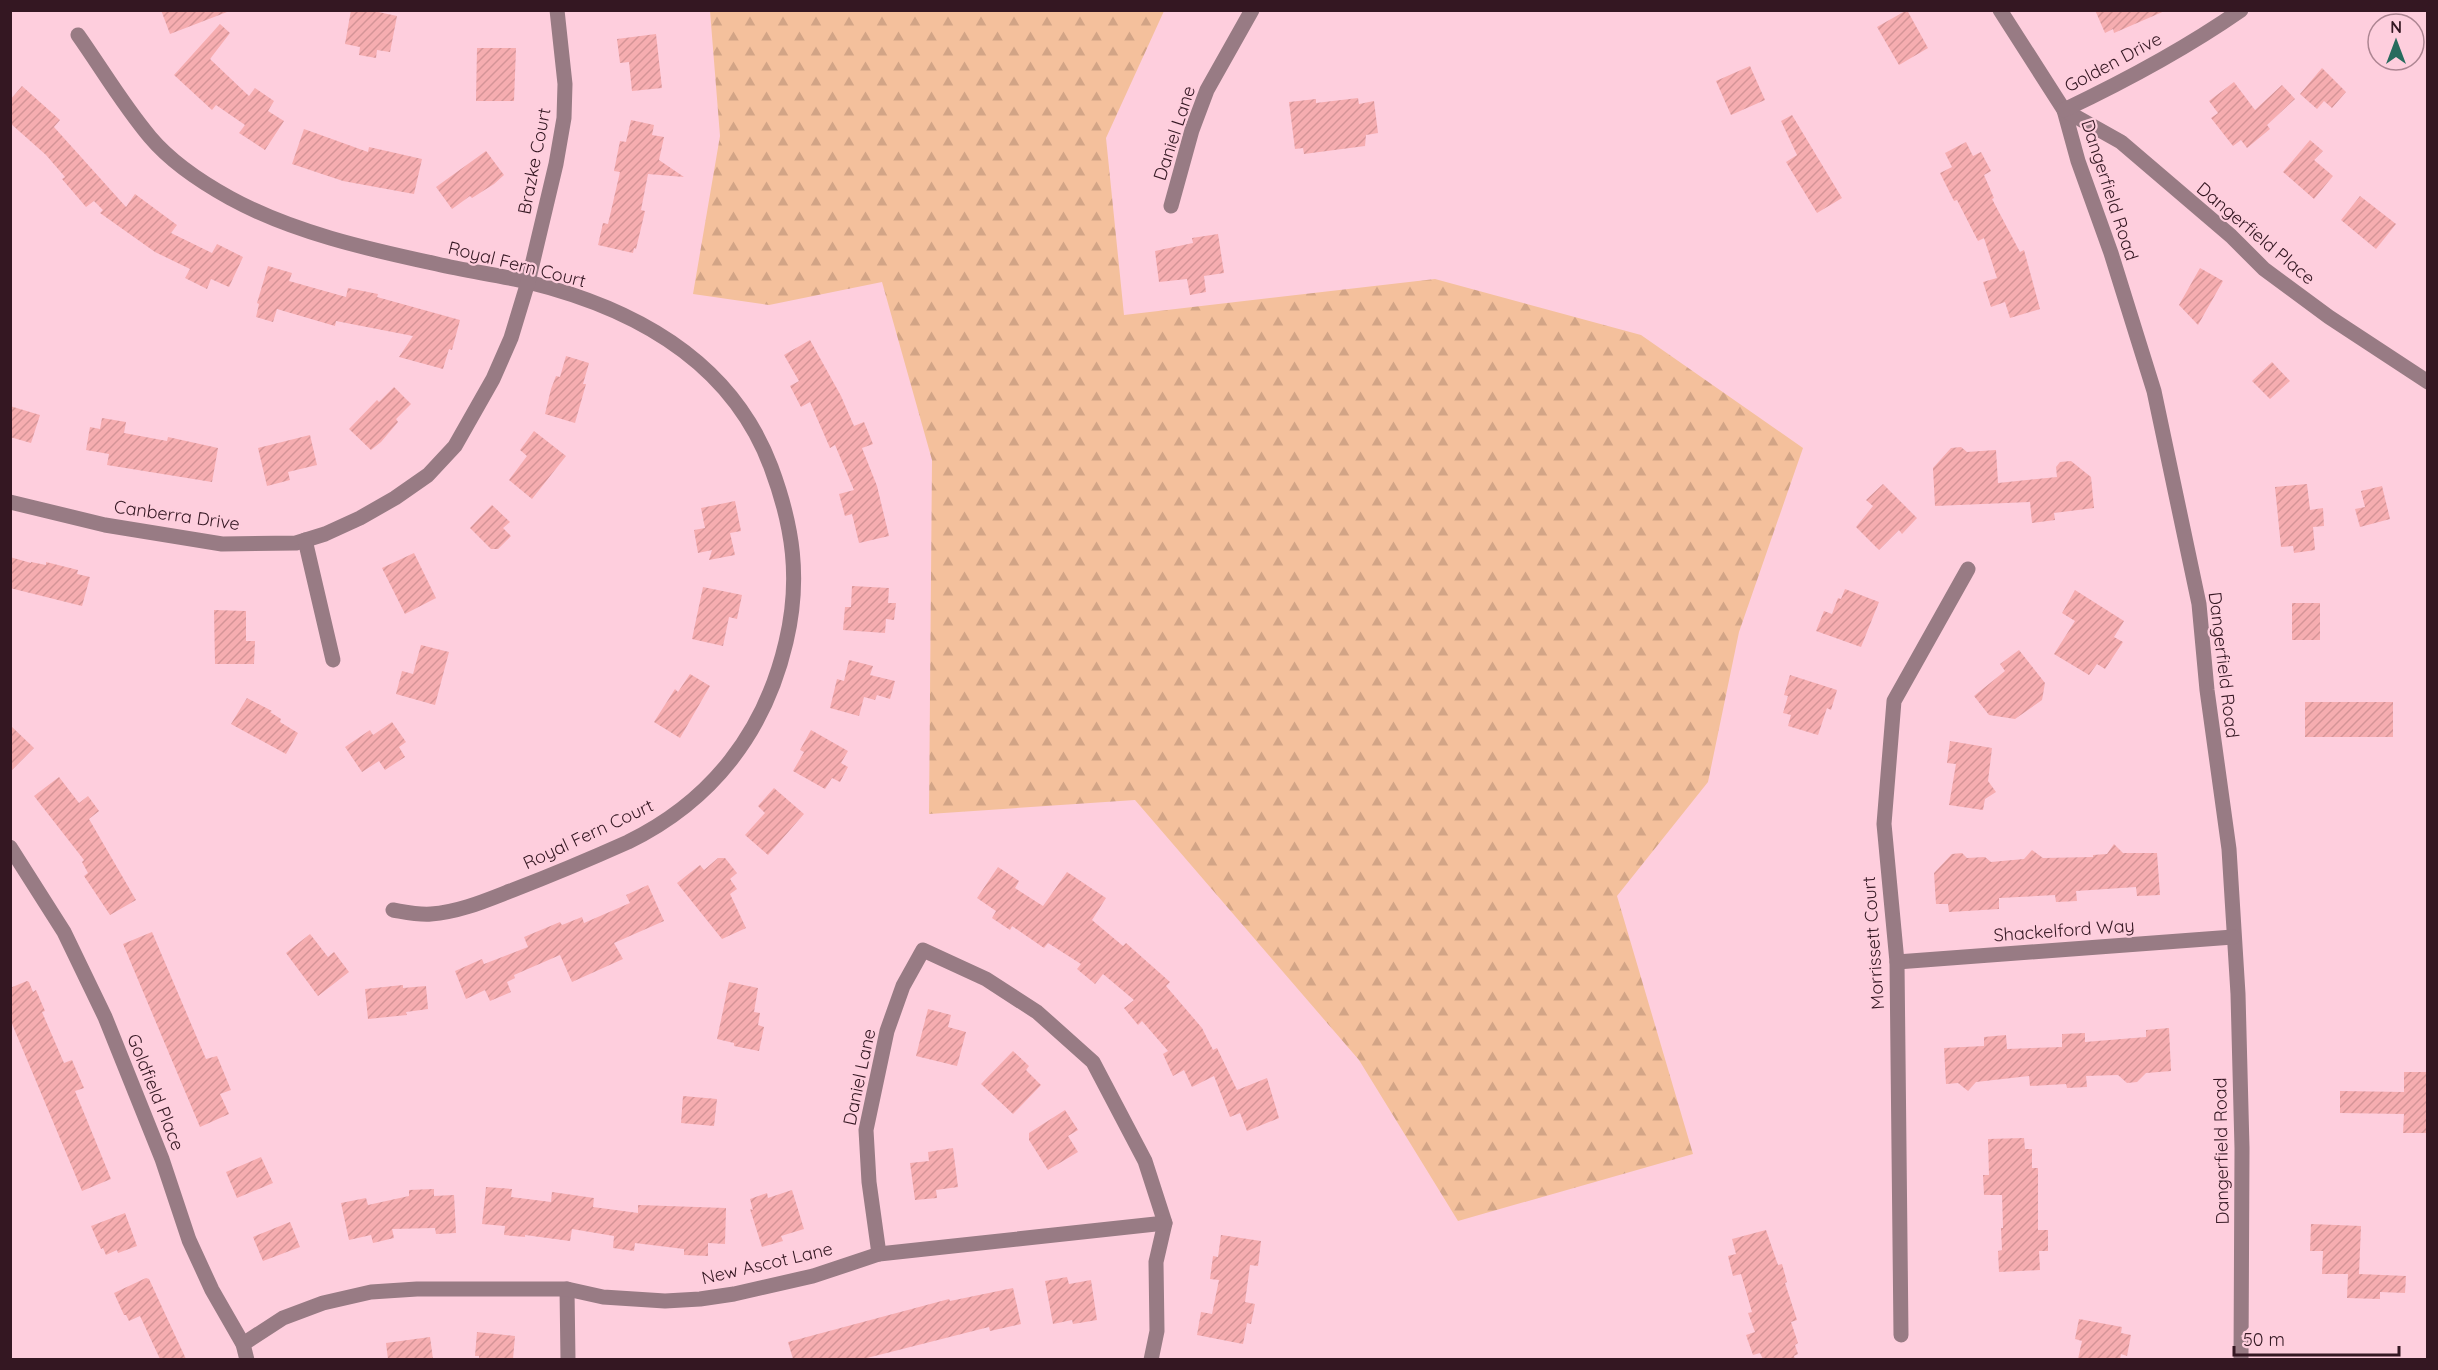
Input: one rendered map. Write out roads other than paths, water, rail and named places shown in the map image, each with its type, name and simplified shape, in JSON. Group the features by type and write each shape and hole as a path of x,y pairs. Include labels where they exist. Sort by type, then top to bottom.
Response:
{"street":[{"name":"Brazke Court","path":"528,282 556,164 564,118 565,84 557,10"},
{"name":"Daniel Lane","path":"1171,206 1192,130 1207,90 1252,10"},
{"name":"Dangerfield Road","path":"2000,10 2064,110 2078,161 2101,222 2154,391 2199,604 2207,690 2229,849 2238,994 2242,1149 2241,1359"},
{"name":"Golden Drive","path":"2064,110 2150,67 2211,31 2241,10"},
{"name":"Royal Fern Court","path":"78,35 151,138 191,174 229,198 291,225 433,264 528,282 573,295 624,314 661,335 699,362 726,387 752,425 768,459 790,525 794,597 780,669 767,702 741,748 694,799 662,823 589,859 458,910 430,914 393,910"},
{"name":"Dangerfield Place","path":"2064,110 2121,142 2231,236 2272,275 2329,317 2427,382"},
{"name":"Canberra Drive","path":"10,502 105,525 222,544 276,544 305,540 325,534 395,498 428,475 455,446 494,379 511,338 528,282"},
{"path":"305,540 333,660"},
{"name":"Morrissett Court","path":"1902,1335 1897,962 1884,824 1894,701 1968,569"},
{"name":"Goldfield Place","path":"10,846 64,932 105,1017 162,1160 189,1240 212,1290 243,1344 247,1359"},
{"name":"Shackelford Way","path":"1897,962 2234,937"},
{"name":"Daniel Lane","path":"879,1254 869,1182 866,1130 887,1031 903,986 923,950 986,979 1037,1012 1093,1062 1145,1161 1165,1223"},
{"path":"1151,1359 1157,1331 1156,1262 1165,1223"},
{"name":"New Ascot Lane","path":"243,1344 283,1318 323,1303 371,1292 417,1289 567,1289 603,1297 665,1301 700,1299 734,1294 813,1276 879,1254 1165,1223"},
{"path":"567,1289 568,1359"}]}
